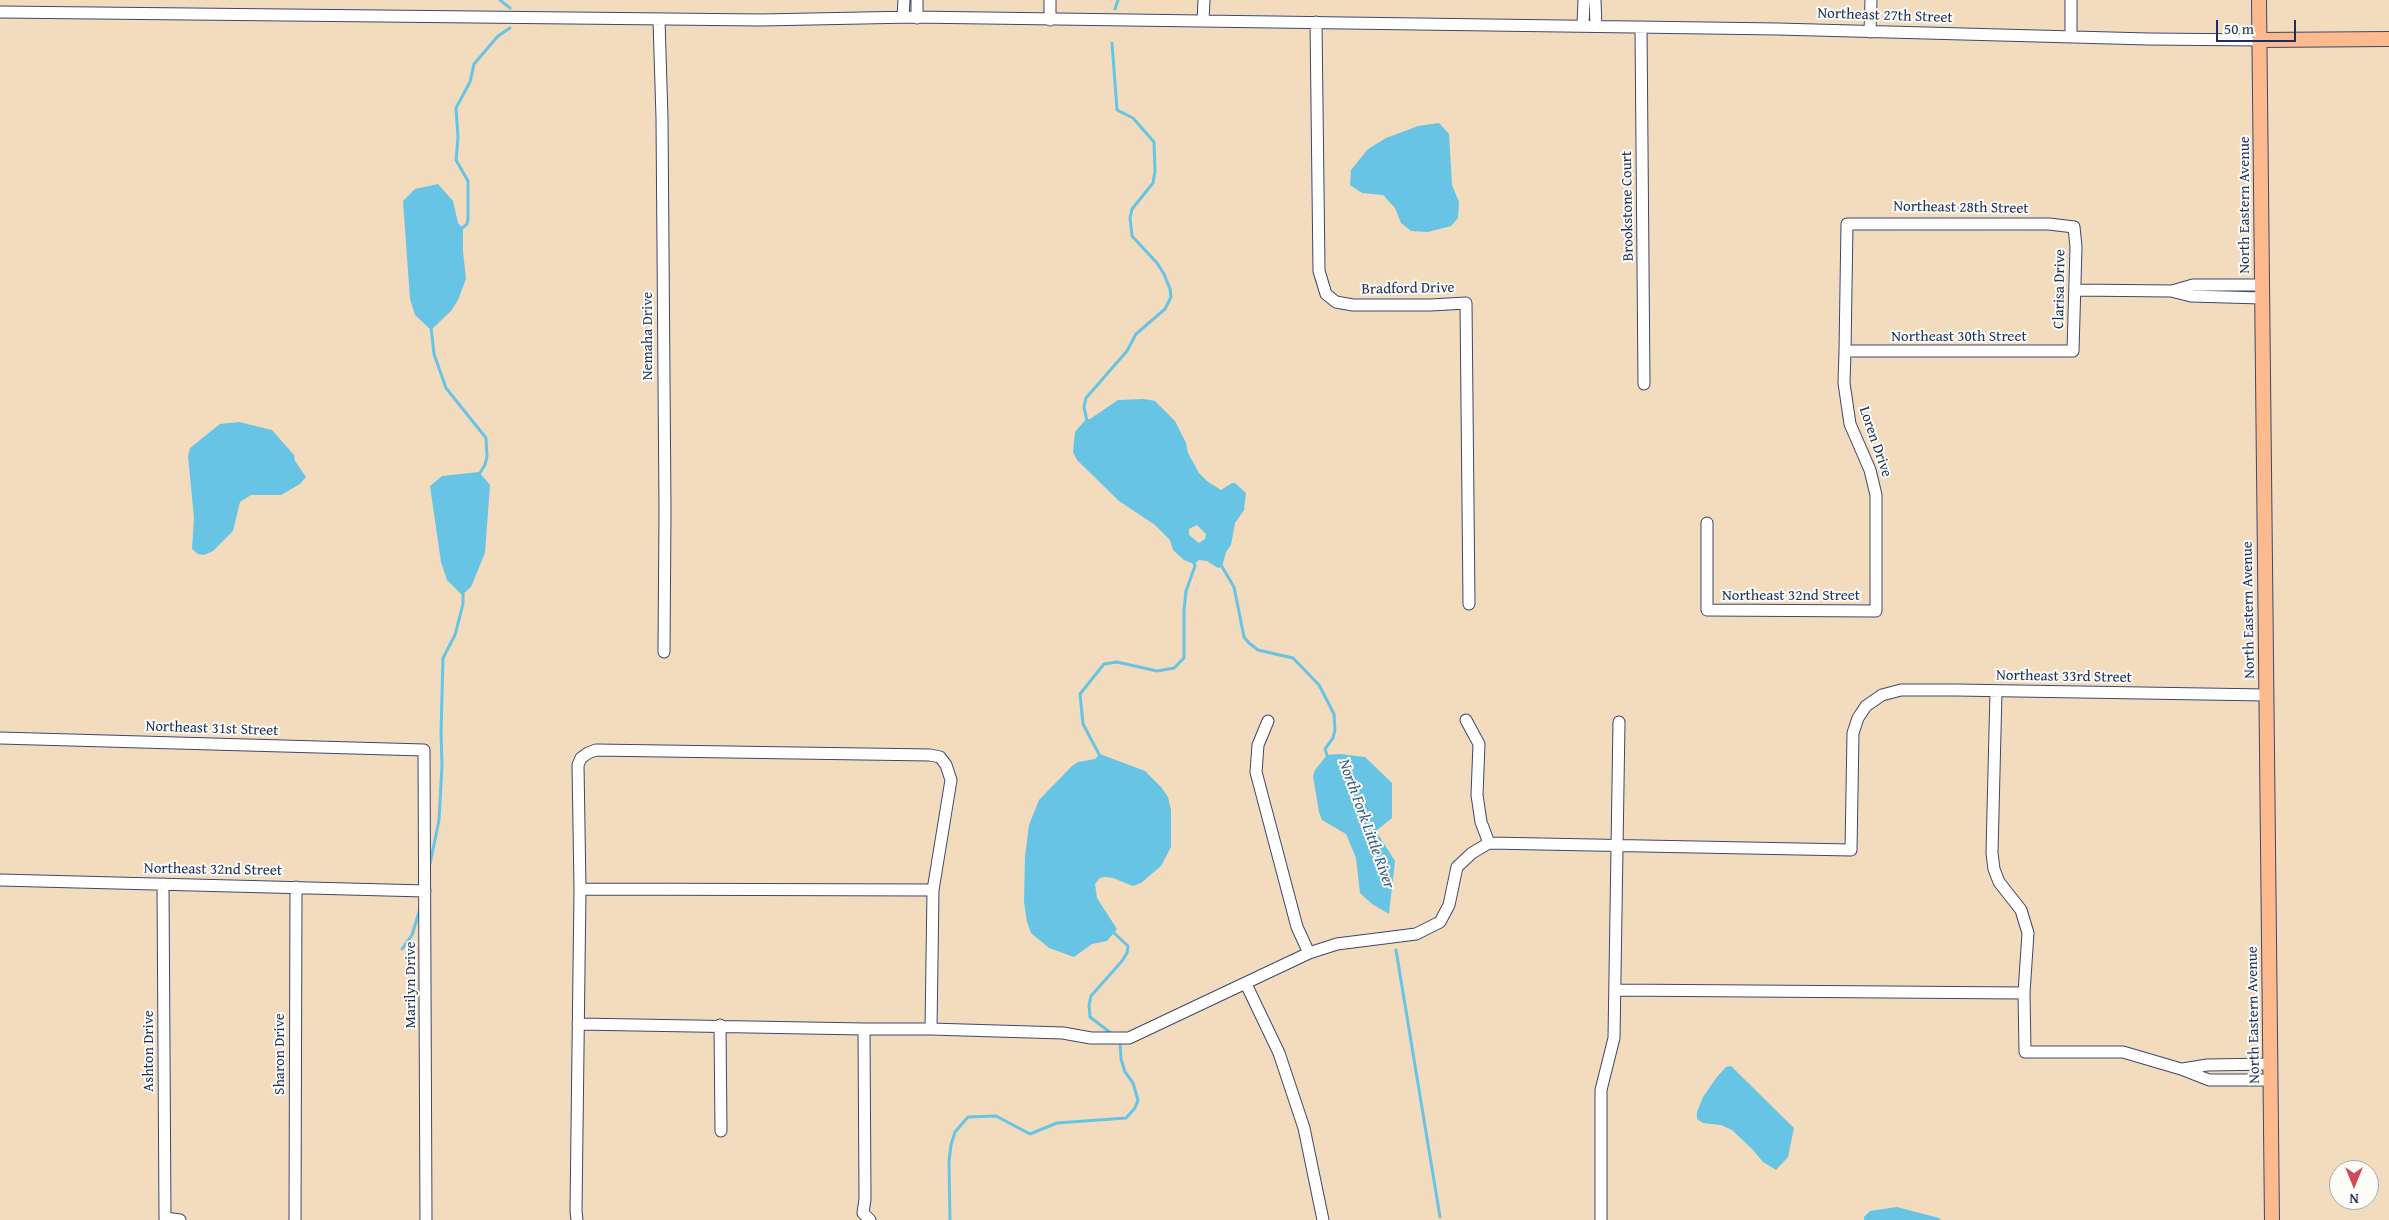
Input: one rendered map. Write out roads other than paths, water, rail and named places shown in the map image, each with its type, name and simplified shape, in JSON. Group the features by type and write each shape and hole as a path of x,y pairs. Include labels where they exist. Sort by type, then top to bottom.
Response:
{"main road":[{"name":"North Eastern Avenue","path":"2260,0 2272,1220"},
{"name":"Northeast 27th Street","path":"2260,40 2389,39"}],"street":[{"path":"6,12 12,0"},
{"path":"903,18 904,0"},
{"path":"917,0 917,18"},
{"path":"1050,0 1050,20"},
{"path":"1203,21 1204,0"},
{"path":"1583,26 1584,0"},
{"path":"1595,0 1596,26"},
{"path":"1870,32 1871,0"},
{"path":"2071,0 2071,37"},
{"name":"Northeast 27th Street","path":"6,12 659,20 917,18 1316,22 2260,40"},
{"name":"Nemaha Drive","path":"659,20 662,118 666,510 664,652"},
{"name":"Bradford Drive","path":"1316,22 1319,271 1326,294 1336,302 1352,305 1431,306 1466,303 1469,604"},
{"name":"Brookstone Court","path":"1641,27 1644,384"},
{"name":"Northeast 28th Street","path":"1847,224 2049,224 2074,227"},
{"name":"Loren Drive","path":"1847,224 1844,383 1850,424 1870,470 1876,495 1876,611"},
{"name":"Clarisa Drive","path":"2073,351 2075,290 2074,227"},
{"path":"2075,290 2171,291 2191,296 2262,291"},
{"name":"Northeast 30th Street","path":"1845,351 2073,351"},
{"name":"Northeast 32nd Street","path":"1708,523 1707,610 1876,611"},
{"name":"Northeast 33rd Street","path":"1616,846 1850,850 1853,733 1858,718 1866,706 1882,695 1901,690 2266,695"},
{"path":"1996,691 1992,853 1994,869 1999,882 2021,910 2028,933 2024,993 2026,1052 2123,1052 2181,1069 2209,1080 2271,1080"},
{"path":"1466,720 1479,744 1477,795 1481,822 1489,843"},
{"path":"1268,722 1258,745 1256,772 1297,926 1308,953"},
{"path":"1601,1220 1601,1090 1614,1038 1616,990 1616,846 1619,722"},
{"name":"Northeast 31st Street","path":"0,738 424,750"},
{"name":"Marilyn Drive","path":"424,750 426,1220"},
{"path":"577,1220 580,889 578,765 581,758 596,750 930,755 940,757 946,764 951,780 933,890 931,1029"},
{"path":"578,1024 931,1029 1063,1033 1091,1038 1129,1038 1308,953 1336,944 1416,934 1440,922 1450,905 1457,867 1472,853 1489,843 1616,846"},
{"name":"Northeast 32nd Street","path":"0,880 425,891"},
{"name":"Ashton Drive","path":"163,884 165,1218 180,1220"},
{"name":"Sharon Drive","path":"295,1220 296,887"},
{"path":"580,889 933,890"},
{"path":"1246,984 1279,1053 1304,1128 1323,1220"},
{"path":"1616,990 2024,993"},
{"path":"720,1026 721,1131"},
{"path":"862,1218 865,1199 864,1029"},
{"path":"2181,1069 2207,1065 2271,1064"}],"water":[{"path":"1439,123 1449,134 1452,185 1459,202 1458,218 1451,226 1428,232 1411,231 1401,223 1395,208 1383,195 1362,193 1350,185 1351,170 1368,149 1386,138 1418,126"},
{"path":"438,184 453,201 458,223 463,228 466,279 458,300 451,311 431,330 415,315 410,299 403,201 415,189"},
{"path":"1144,399 1155,401 1175,421 1186,443 1188,453 1199,473 1221,490 1235,483 1246,493 1244,510 1235,523 1231,545 1226,552 1222,567 1218,568 1207,561 1199,560 1194,564 1184,560 1173,550 1170,540 1155,525 1119,501 1077,460 1073,452 1075,432 1086,419 1090,419 1118,400","holes":["1197,525 1206,534 1205,539 1199,543 1189,535 1189,529"]},
{"path":"239,422 272,430 294,455 295,461 306,477 300,484 281,495 251,495 240,502 233,531 213,551 204,555 198,554 192,549 194,518 188,456 190,448 220,424"},
{"path":"479,472 490,485 485,553 471,587 462,595 447,580 441,562 430,486 442,476"},
{"path":"1100,754 1145,771 1161,787 1168,797 1171,810 1171,847 1161,866 1141,883 1133,886 1113,878 1100,878 1095,884 1097,898 1117,929 1107,941 1092,944 1074,957 1049,948 1031,933 1027,922 1024,902 1025,857 1029,825 1039,800 1072,766 1078,762 1095,759"},
{"path":"1340,754 1365,757 1392,783 1392,818 1376,831 1395,861 1389,914 1372,904 1360,893 1356,858 1346,834 1322,820 1319,812 1313,776 1315,770 1327,755"},
{"path":"1731,1066 1794,1128 1788,1157 1776,1170 1763,1162 1732,1130 1721,1125 1703,1123 1697,1119 1697,1112 1703,1097 1726,1067"},
{"path":"1897,1207 1941,1220 1864,1220 1864,1217 1870,1211"}],"waterway":[{"path":"500,0 510,8"},
{"name":"North Fork Little River","path":"1115,9 1118,0"},
{"path":"461,229 467,224 468,219 468,181 456,160 458,138 456,108 470,82 474,64 498,36 510,28"},
{"name":"North Fork Little River","path":"1087,421 1084,407 1086,398 1127,351 1136,334 1165,309 1171,297 1164,274 1157,263 1132,236 1130,218 1132,209 1153,183 1155,171 1154,142 1133,118 1117,110 1112,43"},
{"path":"431,327 434,354 446,388 486,438 487,456 485,465 478,476"},
{"path":"1101,758 1083,724 1080,694 1104,664 1117,662 1157,671 1174,668 1184,658 1184,611 1186,591 1195,566 1193,559"},
{"name":"North Fork Little River","path":"1221,565 1234,587 1244,637 1258,650 1293,658 1319,685 1334,714 1335,730 1333,738 1325,749 1328,758"},
{"path":"430,864 439,820 442,765 443,658 455,635 463,604 463,592"},
{"path":"402,949 412,935 420,909"},
{"path":"1112,1034 1090,1017 1089,1005 1091,996 1127,953 1128,946 1113,932"},
{"name":"North Fork Little River","path":"1396,950 1440,1217"},
{"path":"950,1220 949,1161 951,1145 955,1132 968,1117 996,1116 1030,1134 1057,1123 1126,1118 1135,1108 1138,1100 1133,1083 1125,1072 1121,1059 1120,1042"}]}
